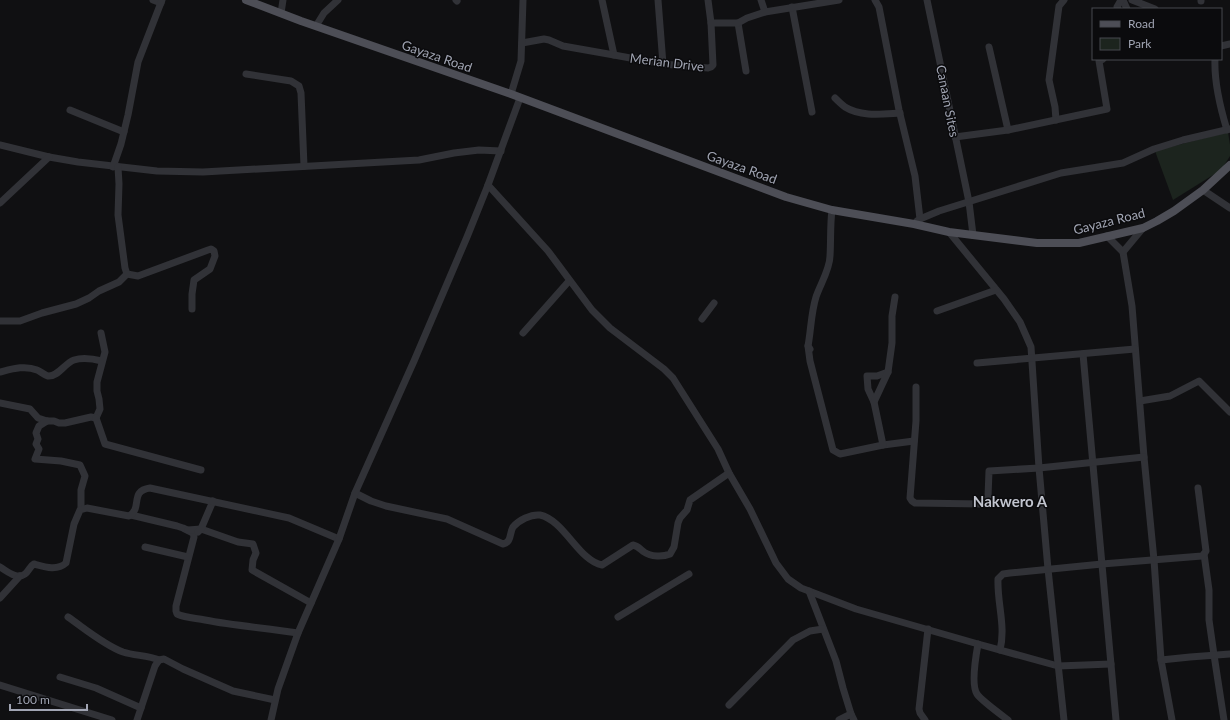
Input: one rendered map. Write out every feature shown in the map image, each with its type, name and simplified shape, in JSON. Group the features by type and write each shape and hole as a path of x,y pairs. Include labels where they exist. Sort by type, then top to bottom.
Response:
{"main road":[{"name":"Gayaza Road","path":"246,0 511,94 786,196 832,210 917,221 949,232 1037,243 1079,243 1143,228 1174,211 1203,190 1230,165"}],"street":[{"path":"127,274 118,215 119,184 116,167 138,62 162,2 153,0"},
{"path":"281,13 283,0"},
{"path":"316,26 324,13 338,0"},
{"path":"511,94 521,62 523,0"},
{"path":"602,0 614,55"},
{"path":"658,0 663,64"},
{"path":"708,0 711,23 738,23 747,18 765,12 839,0"},
{"path":"761,0 765,12"},
{"path":"875,0 879,7 914,176 917,221 939,211 1061,173 1123,163 1154,149 1183,140 1228,130 1219,105 1215,60"},
{"name":"Canaan Sites","path":"927,0 969,202 973,235"},
{"path":"1054,0 1059,6"},
{"path":"1056,120 1055,107 1049,80 1059,6 1064,0"},
{"path":"1132,0 1152,8"},
{"path":"792,8 812,112"},
{"name":"Merian Drive","path":"522,43 544,39 563,46 663,64 708,68 713,65 711,23"},
{"path":"738,23 746,71"},
{"path":"989,48 1008,130"},
{"path":"955,137 1008,130 1107,109 1099,68 1099,61 1101,60"},
{"path":"246,74 291,81 299,86 301,93 304,166"},
{"path":"271,720 275,700 298,633 338,539 355,493 417,354 488,185 520,98"},
{"path":"835,98 845,107 862,114 900,113"},
{"path":"70,110 124,132"},
{"path":"0,145 49,157 116,167 157,171 203,172 419,160 479,150 501,151"},
{"path":"0,203 49,157"},
{"path":"488,185 548,251 592,310 606,324 674,378 714,444 750,509 769,550 783,573 793,584 856,608 1058,666 1111,664"},
{"path":"1203,190 1230,208"},
{"path":"832,210 830,228 830,257 816,298 812,315 809,348 810,361 833,450 840,454 883,445 914,441"},
{"path":"1124,252 1143,228"},
{"path":"949,232 1020,322 1031,347 1039,468 1064,720"},
{"path":"1107,236 1124,252 1132,306 1134,349 1154,560 1161,660 1172,720"},
{"path":"127,274 138,276 147,274 168,264 208,250 213,250 215,253 210,269 194,280 192,309"},
{"path":"0,321 20,321 42,313 76,304 119,282 127,274"},
{"path":"523,332 569,281"},
{"path":"937,310 996,290"},
{"path":"874,402 888,372 892,343 892,316 895,297"},
{"path":"702,319 714,303"},
{"path":"101,333 105,352 97,382 100,409 96,418 105,444 201,470"},
{"path":"977,363 1134,349"},
{"path":"1083,354 1116,720"},
{"path":"0,372 28,368 50,376 73,360 95,359 102,361"},
{"path":"883,445 874,402 868,389 867,376 877,376 888,372"},
{"path":"1140,401 1170,396 1198,381 1230,412"},
{"path":"916,387 916,421 910,498 915,503 982,504 988,497 989,471 1039,468 1144,457"},
{"path":"0,403 30,409 38,418 65,424 91,417 96,418"},
{"path":"47,421 39,426 36,433 38,439 36,444 39,449 35,459 61,461 80,466 85,476 81,490 81,509"},
{"path":"355,493 386,506 448,519 503,544 508,542 512,529 520,521 526,517 534,515 543,516 554,523 588,558 596,564 602,565 633,546 637,546 651,555 664,556 670,554 674,547 678,523 680,518 687,510 690,500 729,473"},
{"path":"131,515 136,508 137,497 140,492 143,489 150,488 289,518 338,539"},
{"path":"1198,488 1206,551 1204,554 1209,590 1209,620 1224,720"},
{"path":"213,501 201,529 194,536 176,606 177,614 190,618 232,625 270,628 298,633"},
{"path":"0,598 20,576 34,564 56,568 65,564 74,524 78,511 81,509 87,508 131,515 177,526 188,530 194,536"},
{"path":"188,530 201,529 238,542 253,544 256,553 253,560 252,570 311,603"},
{"path":"146,547 188,557"},
{"path":"1000,650 1003,636 998,579 1003,574 1202,556 1204,554"},
{"path":"0,567 16,576 20,576"},
{"path":"618,617 689,574"},
{"path":"810,591 836,661 853,717 839,720"},
{"path":"68,617 106,644 123,652 152,657 159,660 164,659 233,690 275,700"},
{"path":"730,705 793,640 810,631 823,629"},
{"path":"925,720 920,714 919,709 928,629"},
{"path":"978,644 974,674 976,693 1008,720"},
{"path":"1161,660 1190,656 1230,654"},
{"path":"137,720 155,666 159,660"},
{"path":"60,677 96,688 141,708"},
{"path":"0,686 112,720"}],"green space":[{"path":"1228,132 1230,156 1221,170 1173,200 1155,151"}],"district":[{"name":"Nakwero A","path":"1010,501"}]}
